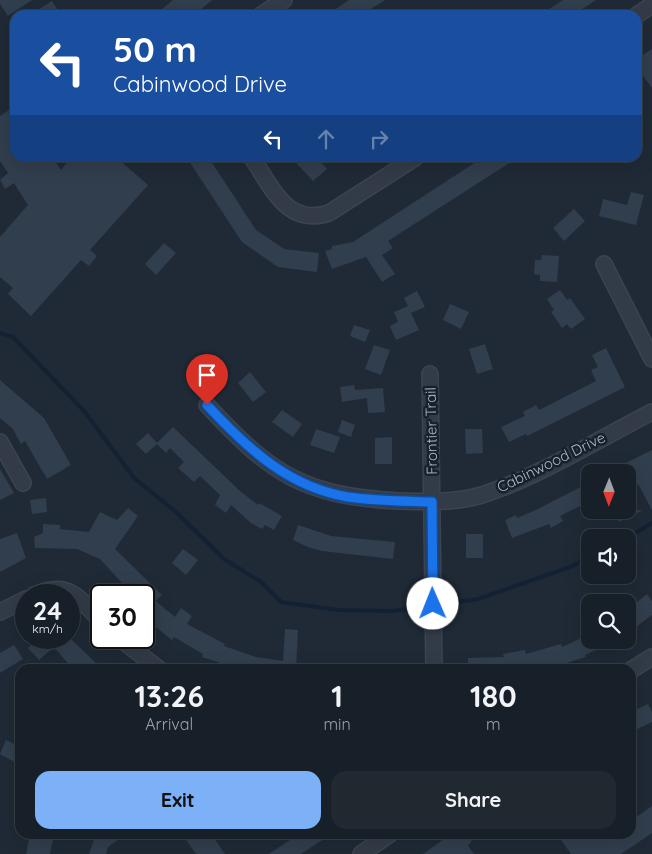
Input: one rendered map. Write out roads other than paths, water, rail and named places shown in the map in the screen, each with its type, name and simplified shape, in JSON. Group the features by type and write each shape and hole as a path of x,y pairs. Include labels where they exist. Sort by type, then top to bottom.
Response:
{"street":[{"path":"269,10 284,0"},
{"path":"255,162 281,202 298,214 312,217 329,213 409,162"},
{"path":"604,264 652,359"},
{"name":"Frontier Trail","path":"430,374 434,664"},
{"name":"Cabinwood Drive","path":"207,405 258,456 281,472 305,484 347,496 432,502 458,500 504,487 652,412"},
{"path":"0,442 23,484"},
{"path":"80,601 90,610"},
{"path":"0,612 15,604"},
{"path":"133,649 153,664"},
{"path":"636,667 652,657"},
{"path":"361,854 383,839"}],"waterway":[{"path":"0,333 13,337 84,411 134,478 176,512 224,559 261,582 281,602 338,610 392,611 430,606"},
{"path":"636,533 652,523"},
{"path":"437,605 478,599 581,562"}]}
